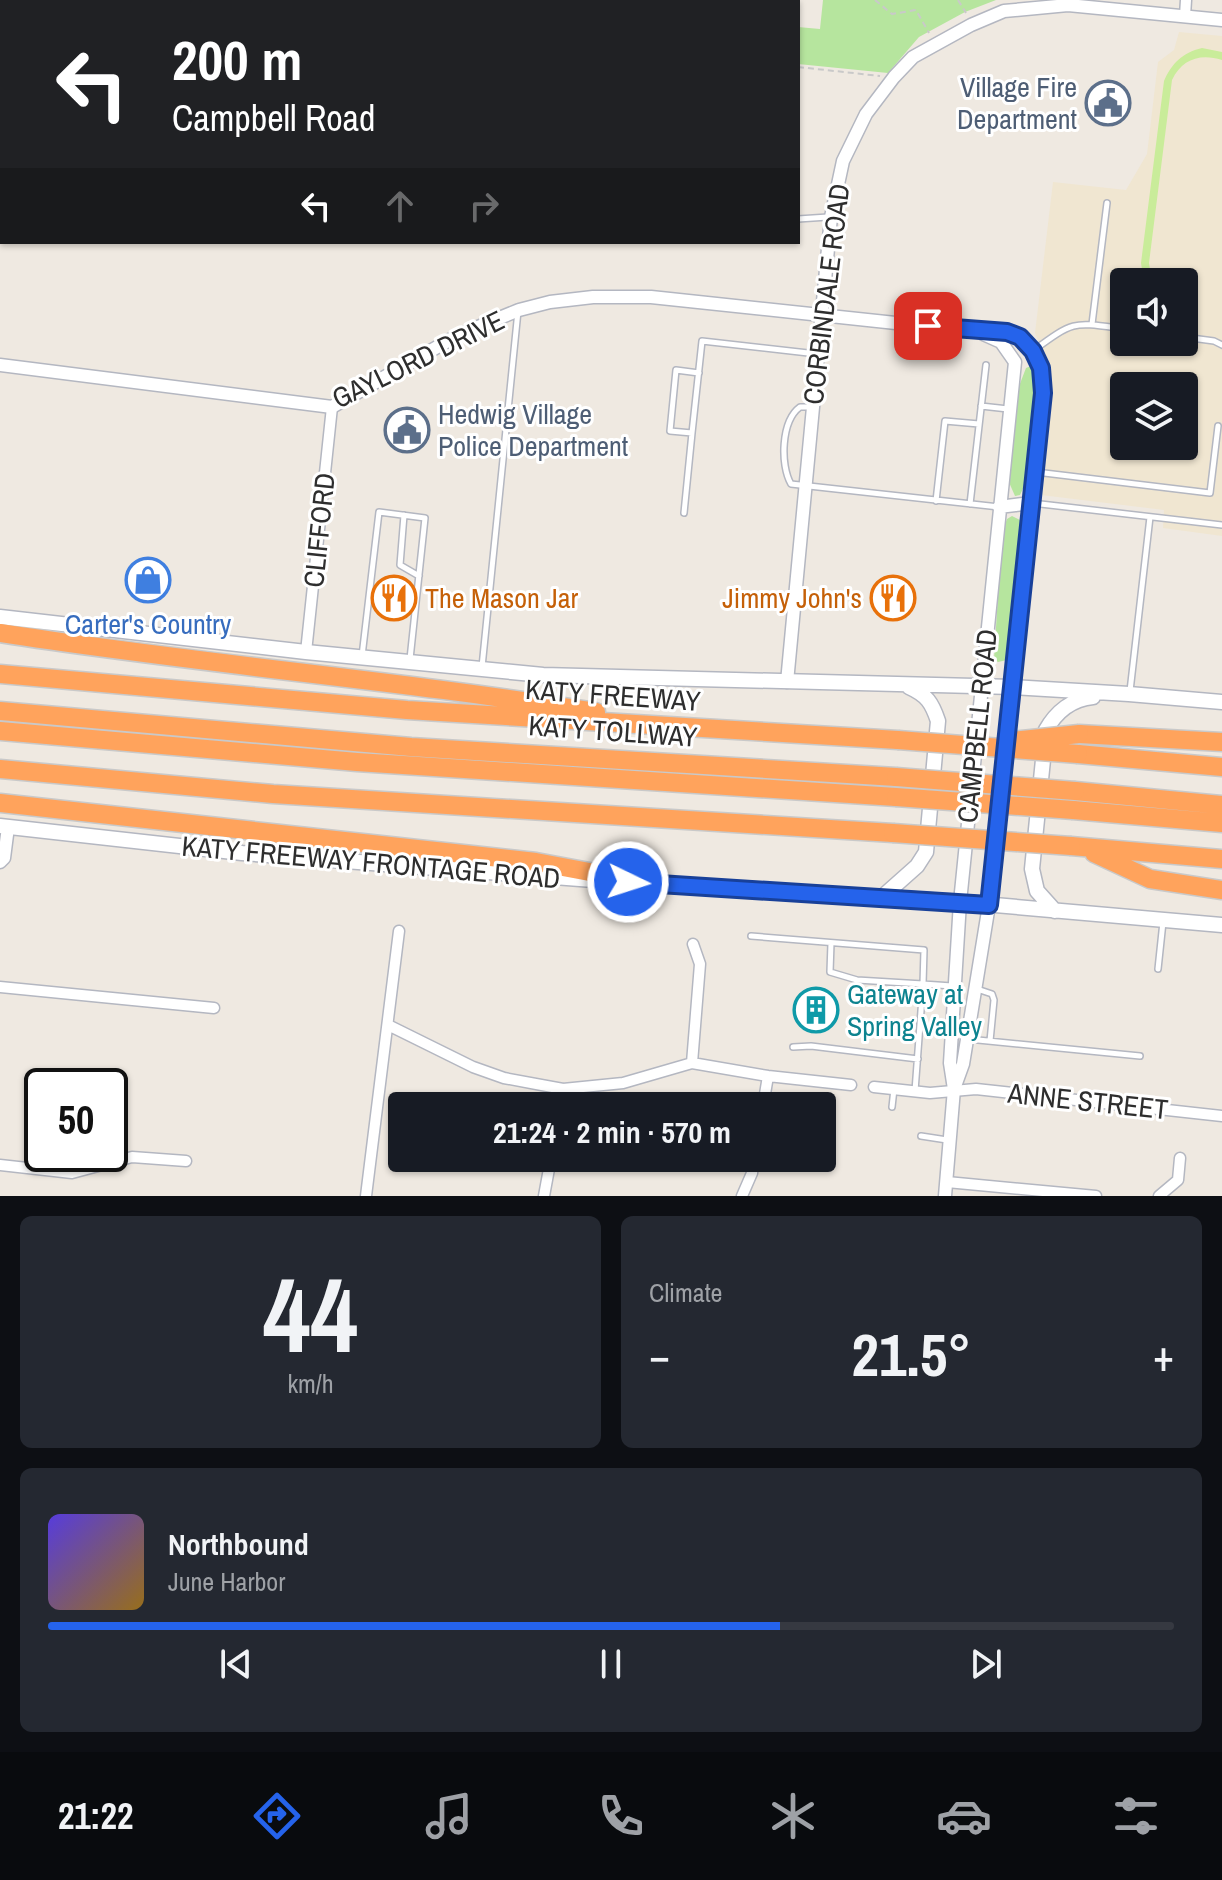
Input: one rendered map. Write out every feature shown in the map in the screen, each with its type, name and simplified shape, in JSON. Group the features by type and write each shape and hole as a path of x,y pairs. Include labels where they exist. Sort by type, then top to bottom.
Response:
{"highway":[{"path":"0,633 163,657 499,696 697,728"},
{"name":"KATY FREEWAY","path":"0,674 306,702 970,745 1222,767"},
{"name":"KATY TOLLWAY","path":"0,711 411,747 896,777 1222,805"},
{"name":"KATY TOLLWAY","path":"0,731 410,766 896,797 1222,823"},
{"path":"970,745 1079,734 1222,742"},
{"path":"0,769 273,794 893,833 1222,859"},
{"path":"0,803 536,862 659,885"},
{"path":"1076,846 1150,879 1222,890"}],"main road":[{"path":"0,617 306,652 594,678 1013,687 1222,702"},
{"path":"881,898 917,866 926,852 938,721 931,701 923,693 904,685"},
{"path":"1055,911 1037,891 1032,869 1046,730 1052,718 1080,698 1129,694"},
{"name":"KATY FREEWAY FRONTAGE ROAD","path":"4,826 284,857 659,885 960,902 1222,925"}],"street":[{"path":"1185,16 1186,0"},
{"name":"CORBINDALE ROAD","path":"787,682 831,217 850,142 866,114 913,57 1004,11 1068,5 1222,20"},
{"name":"GAYLORD DRIVE","path":"0,365 332,407 453,338 519,310 550,302 593,297 651,297 980,332 1007,332 1020,337 1033,351"},
{"path":"980,332 1001,342 1015,362 1033,351"},
{"name":"CAMPBELL ROAD","path":"945,1196 954,1089 963,1064 989,905 1013,687 1043,393 1041,368 1033,351"},
{"name":"CAMPBELL ROAD","path":"954,1089 950,1063 960,902 1015,362"},
{"name":"CLIFFORD","path":"306,652 332,407"},
{"path":"999,507 1031,503"},
{"path":"0,862 4,858 4,826"},
{"path":"366,1196 399,931"},
{"path":"692,1063 700,964 693,944"},
{"path":"953,986 975,988"},
{"path":"0,987 214,1008"},
{"path":"388,1025 473,1067 504,1078 563,1089 623,1083 692,1063 768,1076 851,1085"},
{"path":"765,1092 768,1076"},
{"name":"ANNE STREET","path":"874,1087 930,1093 976,1089 1222,1116"},
{"path":"0,1165 72,1173 132,1157 186,1161"},
{"path":"1159,1196 1178,1180 1180,1158"},
{"path":"544,1196 548,1172"},
{"path":"742,1196 752,1172"},
{"path":"947,1182 1096,1196"}],"lane":[{"path":"1092,324 1107,203"},
{"path":"800,219 831,217"},
{"path":"482,669 519,310"},
{"path":"1033,351 1066,327 1078,324 1110,327"},
{"path":"1198,340 1222,345"},
{"path":"684,513 702,341 818,354"},
{"path":"970,504 986,365"},
{"path":"692,433 670,431 676,370 699,373"},
{"path":"981,406 1010,409"},
{"path":"813,407 800,407 788,419 785,474 791,484 999,507"},
{"path":"936,501 945,421 979,424"},
{"path":"1035,472 1210,493 1218,426"},
{"path":"1031,503 1222,525"},
{"path":"361,657 379,512 425,518 410,662"},
{"path":"404,515 400,565 419,576"},
{"path":"1129,694 1150,517"},
{"path":"1158,969 1163,920"},
{"path":"751,936 924,950 915,1092"},
{"path":"831,943 830,972 857,980 953,986"},
{"path":"975,988 992,994 994,1000 990,1041"},
{"path":"967,1039 1140,1056"},
{"path":"793,1047 811,1046 918,1059"},
{"path":"892,1107 894,1089"},
{"path":"921,1136 948,1140"}],"path":[{"path":"875,0 892,14 916,10 934,45"},
{"path":"958,0 971,25"},
{"path":"800,67 894,77"}],"shaded area":[{"path":"1179,32 1222,36 1222,536 1163,528 1164,510 1041,495 1048,373 1035,333 1053,182 1126,190 1147,154 1158,62 1174,50"}],"green space":[{"path":"823,0 996,0 965,12 919,37 888,73 800,64 800,27 820,29"},
{"path":"1202,48 1222,52 1222,60 1206,57 1192,60 1181,67 1172,80 1150,268 1142,268 1164,81 1178,60"},
{"path":"1031,366 1037,398 1036,433 1026,482 1020,495 1015,496 1008,480 1016,394 1026,368"},
{"path":"1012,516 1020,520 1023,534 1007,660 998,662 994,659 1002,533 1007,519"}],"place":[{"name":"Village Fire Department","path":"1108,103"},
{"name":"Hedwig Village Police Department","path":"407,430"},
{"name":"Carter's Country","path":"148,580"},
{"name":"The Mason Jar","path":"394,598"},
{"name":"Jimmy John's","path":"893,598"},
{"name":"Gateway at Spring Valley","path":"816,1010"}],"route":[{"path":"628,882 989,905 1043,393 1041,368 1033,351 1020,337 1007,332 928,326"}]}
